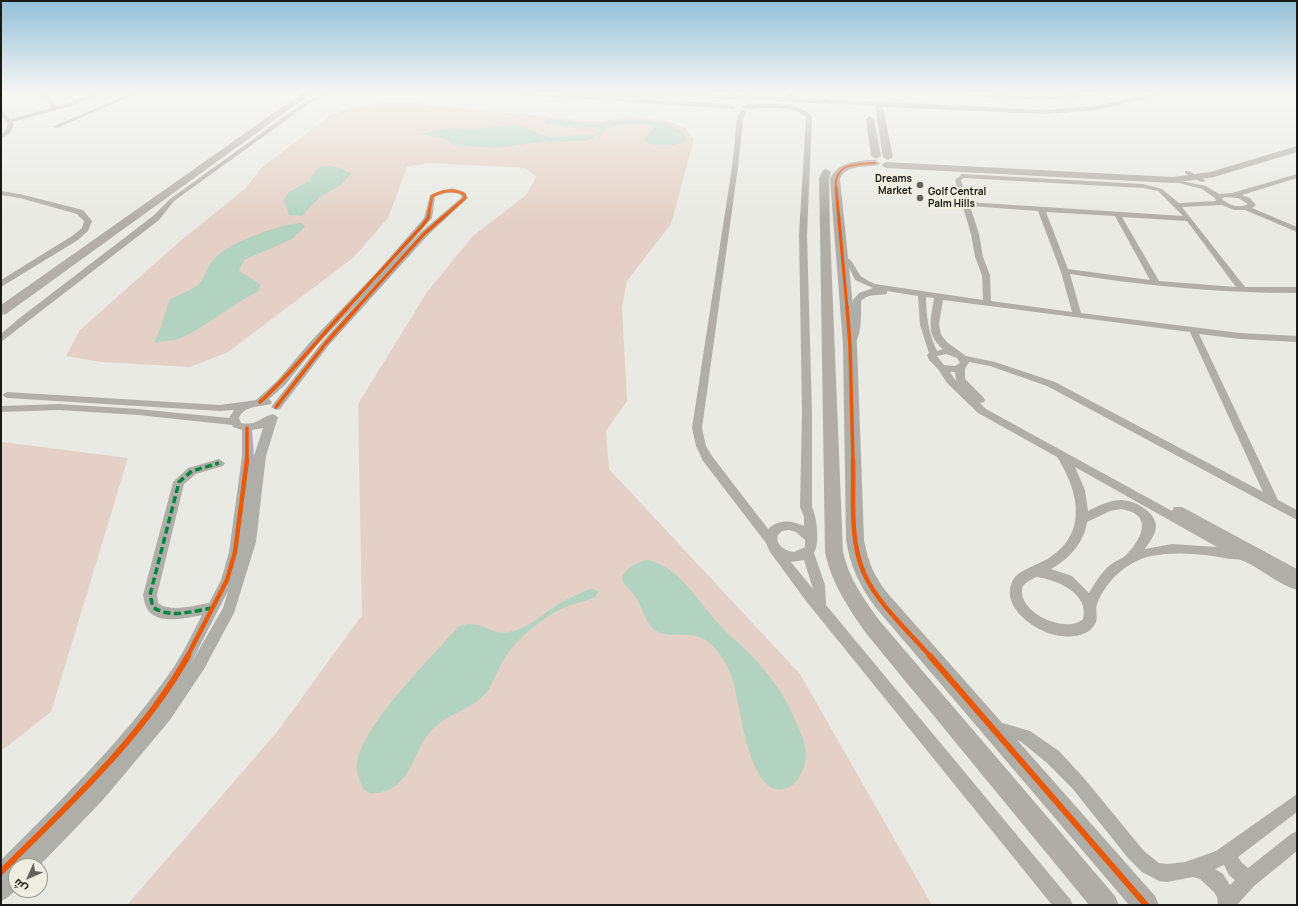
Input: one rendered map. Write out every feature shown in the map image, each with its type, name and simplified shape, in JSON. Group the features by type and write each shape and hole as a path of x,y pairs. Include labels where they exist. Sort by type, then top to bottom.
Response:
{"main road":[{"path":"1,305 242,135"},
{"path":"1,311 248,135"}],"street":[{"path":"2,337 156,218 172,200 262,135"},
{"path":"740,135 697,428 701,446 707,458 753,518 791,557 803,556 808,553 812,543 810,536 810,516 806,508 808,413 803,234 808,135"},
{"path":"876,135 882,160"},
{"path":"881,135 882,160"},
{"path":"959,167 1135,175 1169,175 1187,172 1297,143"},
{"path":"1106,905 872,626 843,584 834,552 828,342 836,175 845,168 882,160 959,167 1173,180 1197,178 1297,149"},
{"path":"1187,172 1231,195 1244,198 1252,203 1249,207"},
{"path":"987,304 986,275 979,257 976,234 958,180 959,178 968,176 1148,186 1160,190 1177,205 1189,219 1243,290"},
{"path":"1173,180 1204,187 1219,196 1231,195 1297,176"},
{"path":"1244,198 1297,181"},
{"path":"1,409 59,407 138,412 241,425 260,425 274,413 326,343 383,275 428,218 432,196 447,191 454,191 464,194 465,198 424,234 383,275 314,343 282,383 260,402"},
{"path":"1,193 20,196 80,212 87,218 88,221 85,229 75,238 1,284"},
{"path":"1219,196 1218,199 1224,204"},
{"path":"966,204 1189,219"},
{"path":"1177,205 1224,204 1249,207 1297,226"},
{"path":"1249,207 1297,230"},
{"path":"1040,209 1065,271 1077,315"},
{"path":"1117,214 1156,283"},
{"path":"832,234 841,258 850,345 855,540 861,570 870,586 1146,905"},
{"path":"841,258 851,264 858,278 873,288 922,296 1240,336 1297,338"},
{"path":"1065,271 1156,283 1243,290 1297,290"},
{"path":"850,345 857,327 857,300 862,295 871,293 873,288"},
{"path":"922,296 926,338 928,346 934,354"},
{"path":"942,298 936,311 935,330 939,340 960,360 960,380 989,407 1297,575"},
{"path":"1193,330 1273,501"},
{"path":"828,342 850,345"},
{"path":"934,354 945,351 960,360 992,364 1051,384 1297,515"},
{"path":"934,354 932,355 933,359 942,368 955,386 982,411 1297,585"},
{"path":"942,368 960,360"},
{"path":"1,406 5,402 4,394 39,396 68,400 220,408 270,402 274,413 260,456 250,542 229,609 199,664 165,715 91,791 6,871 1,892"},
{"path":"59,407 68,400"},
{"path":"34,858 91,791 176,675 227,580 235,552 248,456 241,425 236,413 246,406"},
{"path":"1060,453 1071,469 1078,486 1082,503 1082,519 1078,536 1068,550 1053,562 1019,580 1016,587 1016,596 1024,610 1038,622 1050,628 1062,631 1073,631 1083,628 1089,622 1091,614 1090,605 1095,589 1105,576 1117,565 1132,557 1150,551 1170,548 1192,548 1249,558"},
{"path":"212,608 165,614 157,611 152,606 150,595 179,482 192,472 219,463"},
{"path":"1082,519 1110,505 1118,504 1137,510 1145,516 1149,523 1150,529 1132,557"},
{"path":"796,526 806,508"},
{"path":"773,539 783,526 796,526 810,536"},
{"path":"773,539 819,605 1064,905"},
{"path":"808,553 814,565 821,595 819,605"},
{"path":"1034,572 1056,576 1067,581 1081,592 1090,605"},
{"path":"991,726 1024,736 1069,772 1142,860 1160,872 1194,869 1229,853 1297,802"},
{"path":"1227,904 1250,878 1297,840"},
{"path":"1229,853 1232,866 1241,874 1250,878"},
{"path":"1194,869 1209,874 1217,880 1222,888 1227,904"}],"shaded area":[{"path":"304,135 691,135 694,139 671,224 627,281 622,307 627,401 606,431 609,469 800,674 932,905 127,905 277,732 362,615 358,404 427,292 473,236 526,195 536,177 525,168 430,163 407,167 388,218 353,258 228,352 190,367 101,362 66,356 80,330 179,242 246,188 262,167"},
{"path":"426,135 545,135 557,137 588,135 596,137 585,141 546,141 498,148 454,145 446,139"},
{"path":"647,135 684,135 686,139 677,144 665,146 648,143 644,141 644,138"},
{"path":"329,165 343,169 351,174 342,184 320,197 302,216 289,215 284,199 289,192 309,181 317,169"},
{"path":"302,223 305,227 292,239 244,260 239,271 260,284 259,291 181,338 154,343 161,327 169,300 197,286 212,262 219,254 247,238 282,226"},
{"path":"3,442 128,458 51,712 1,751 1,443"},
{"path":"649,560 670,570 687,586 720,625 761,665 783,695 803,738 806,752 802,772 791,786 777,789 765,783 756,769 743,729 733,681 726,664 716,649 701,637 660,633 652,627 646,619 634,594 625,585 622,577 627,570 634,565"},
{"path":"590,589 594,589 598,592 595,597 558,610 520,638 500,666 487,692 471,705 443,721 430,732 405,777 398,784 389,790 377,793 369,793 365,790 358,776 357,768 362,747 384,711 457,628 470,624 502,632 516,630 530,624 562,602"}],"marked path":[{"path":"212,608 181,613 158,611 153,607 150,595 179,482 192,471 219,463"}],"cycle path":[{"path":"875,163 851,166 841,170 835,179 850,345 855,540 861,566 867,580 883,602 1146,905"},
{"path":"260,402 281,383 314,343 379,275 422,226 428,218 432,196 448,190 464,194 465,198 424,234 326,343 276,407"},
{"path":"1,872 85,788 139,727 177,675 196,641 227,580 235,552 248,456 247,428"}],"place":[{"name":"Dreams Market","path":"920,185"},
{"name":"Golf Central Palm Hills","path":"920,198"}]}
